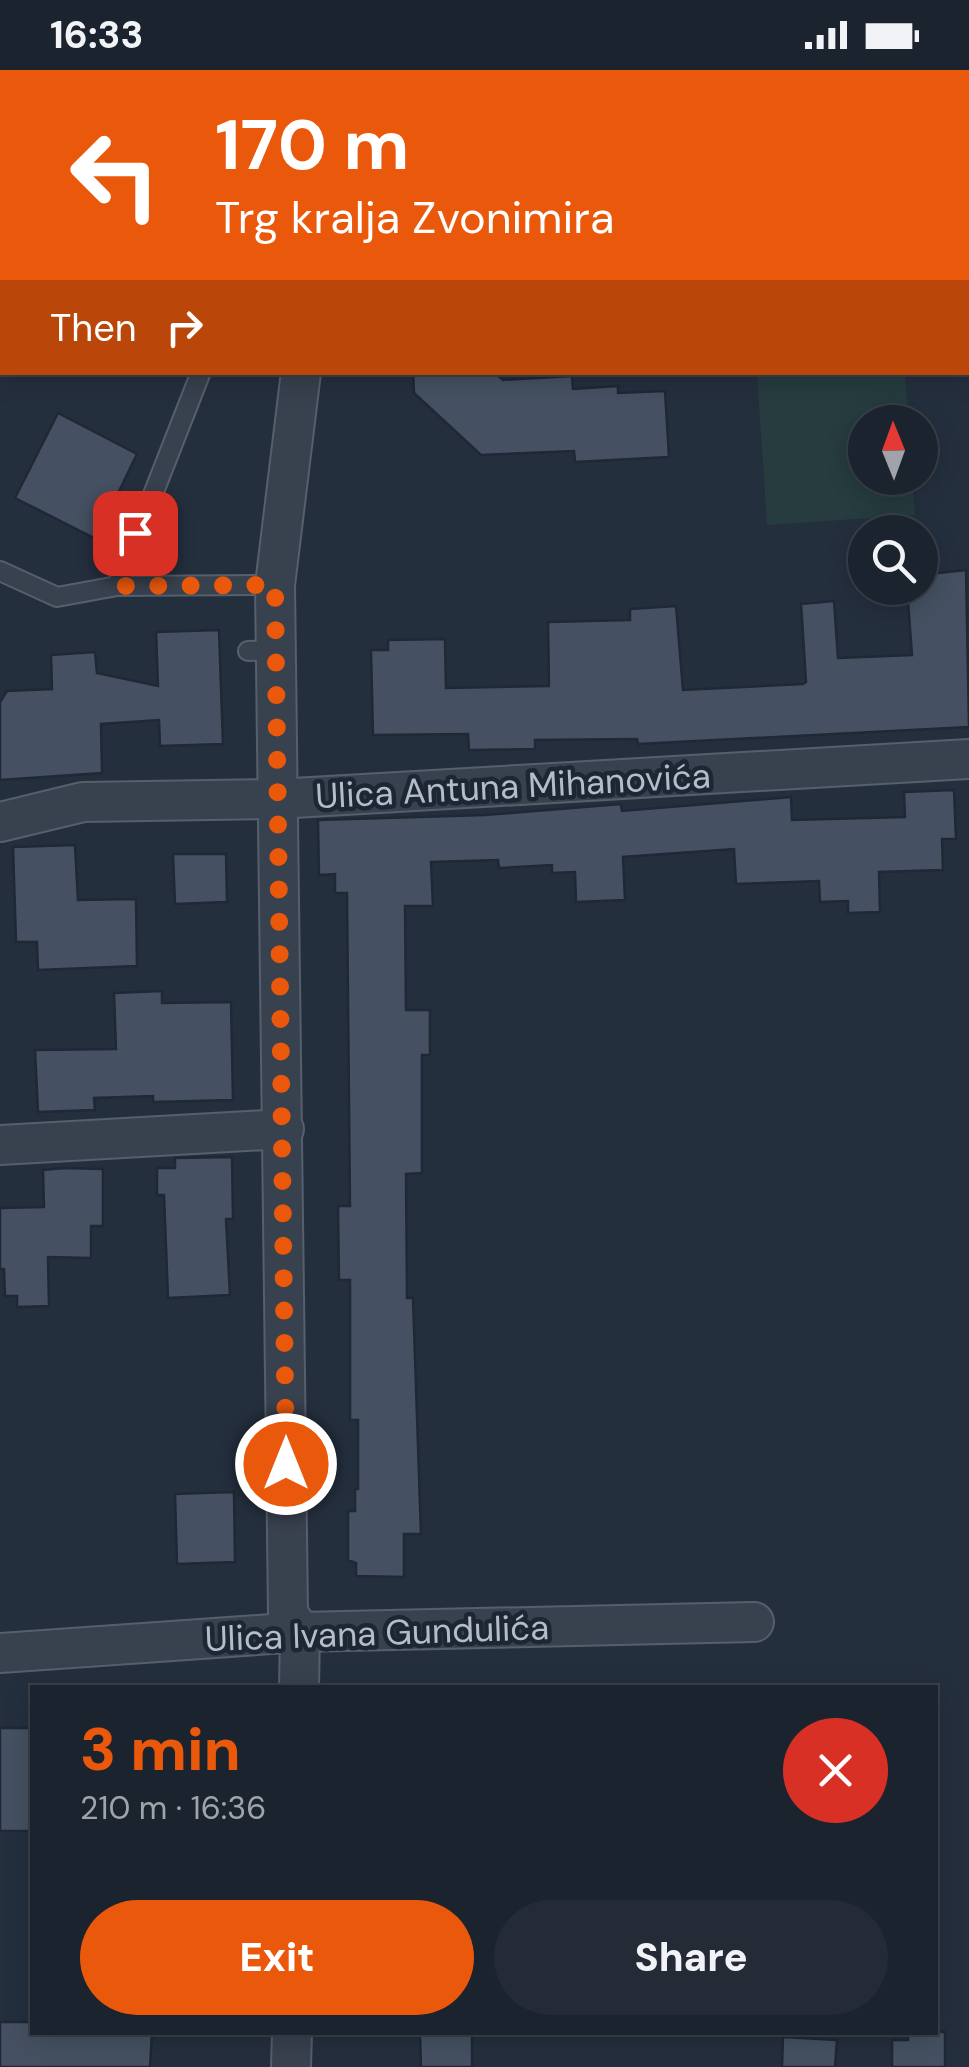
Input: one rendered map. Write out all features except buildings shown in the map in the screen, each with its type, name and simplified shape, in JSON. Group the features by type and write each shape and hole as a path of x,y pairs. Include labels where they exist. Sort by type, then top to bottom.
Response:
{"street":[{"path":"299,1685 300,1632 288,1612 284,1129 276,800 262,650 275,585 302,375"},
{"name":"Ulica Antuna Mihanovića","path":"0,822 83,802 276,800 969,759"},
{"path":"0,1145 284,1129"},
{"name":"Ulica Ivana Gundulića","path":"0,1653 300,1632 754,1622"},
{"path":"291,2067 292,2035"}],"lane":[{"path":"117,586 199,375"},
{"path":"0,571 57,596 117,586 275,585"}],"green space":[{"path":"757,375 905,375 908,405 848,405 848,495 913,495 915,515 848,515 848,520 767,525"}],"route":[{"path":"135,533 117,586 275,585 286,1464"}]}
